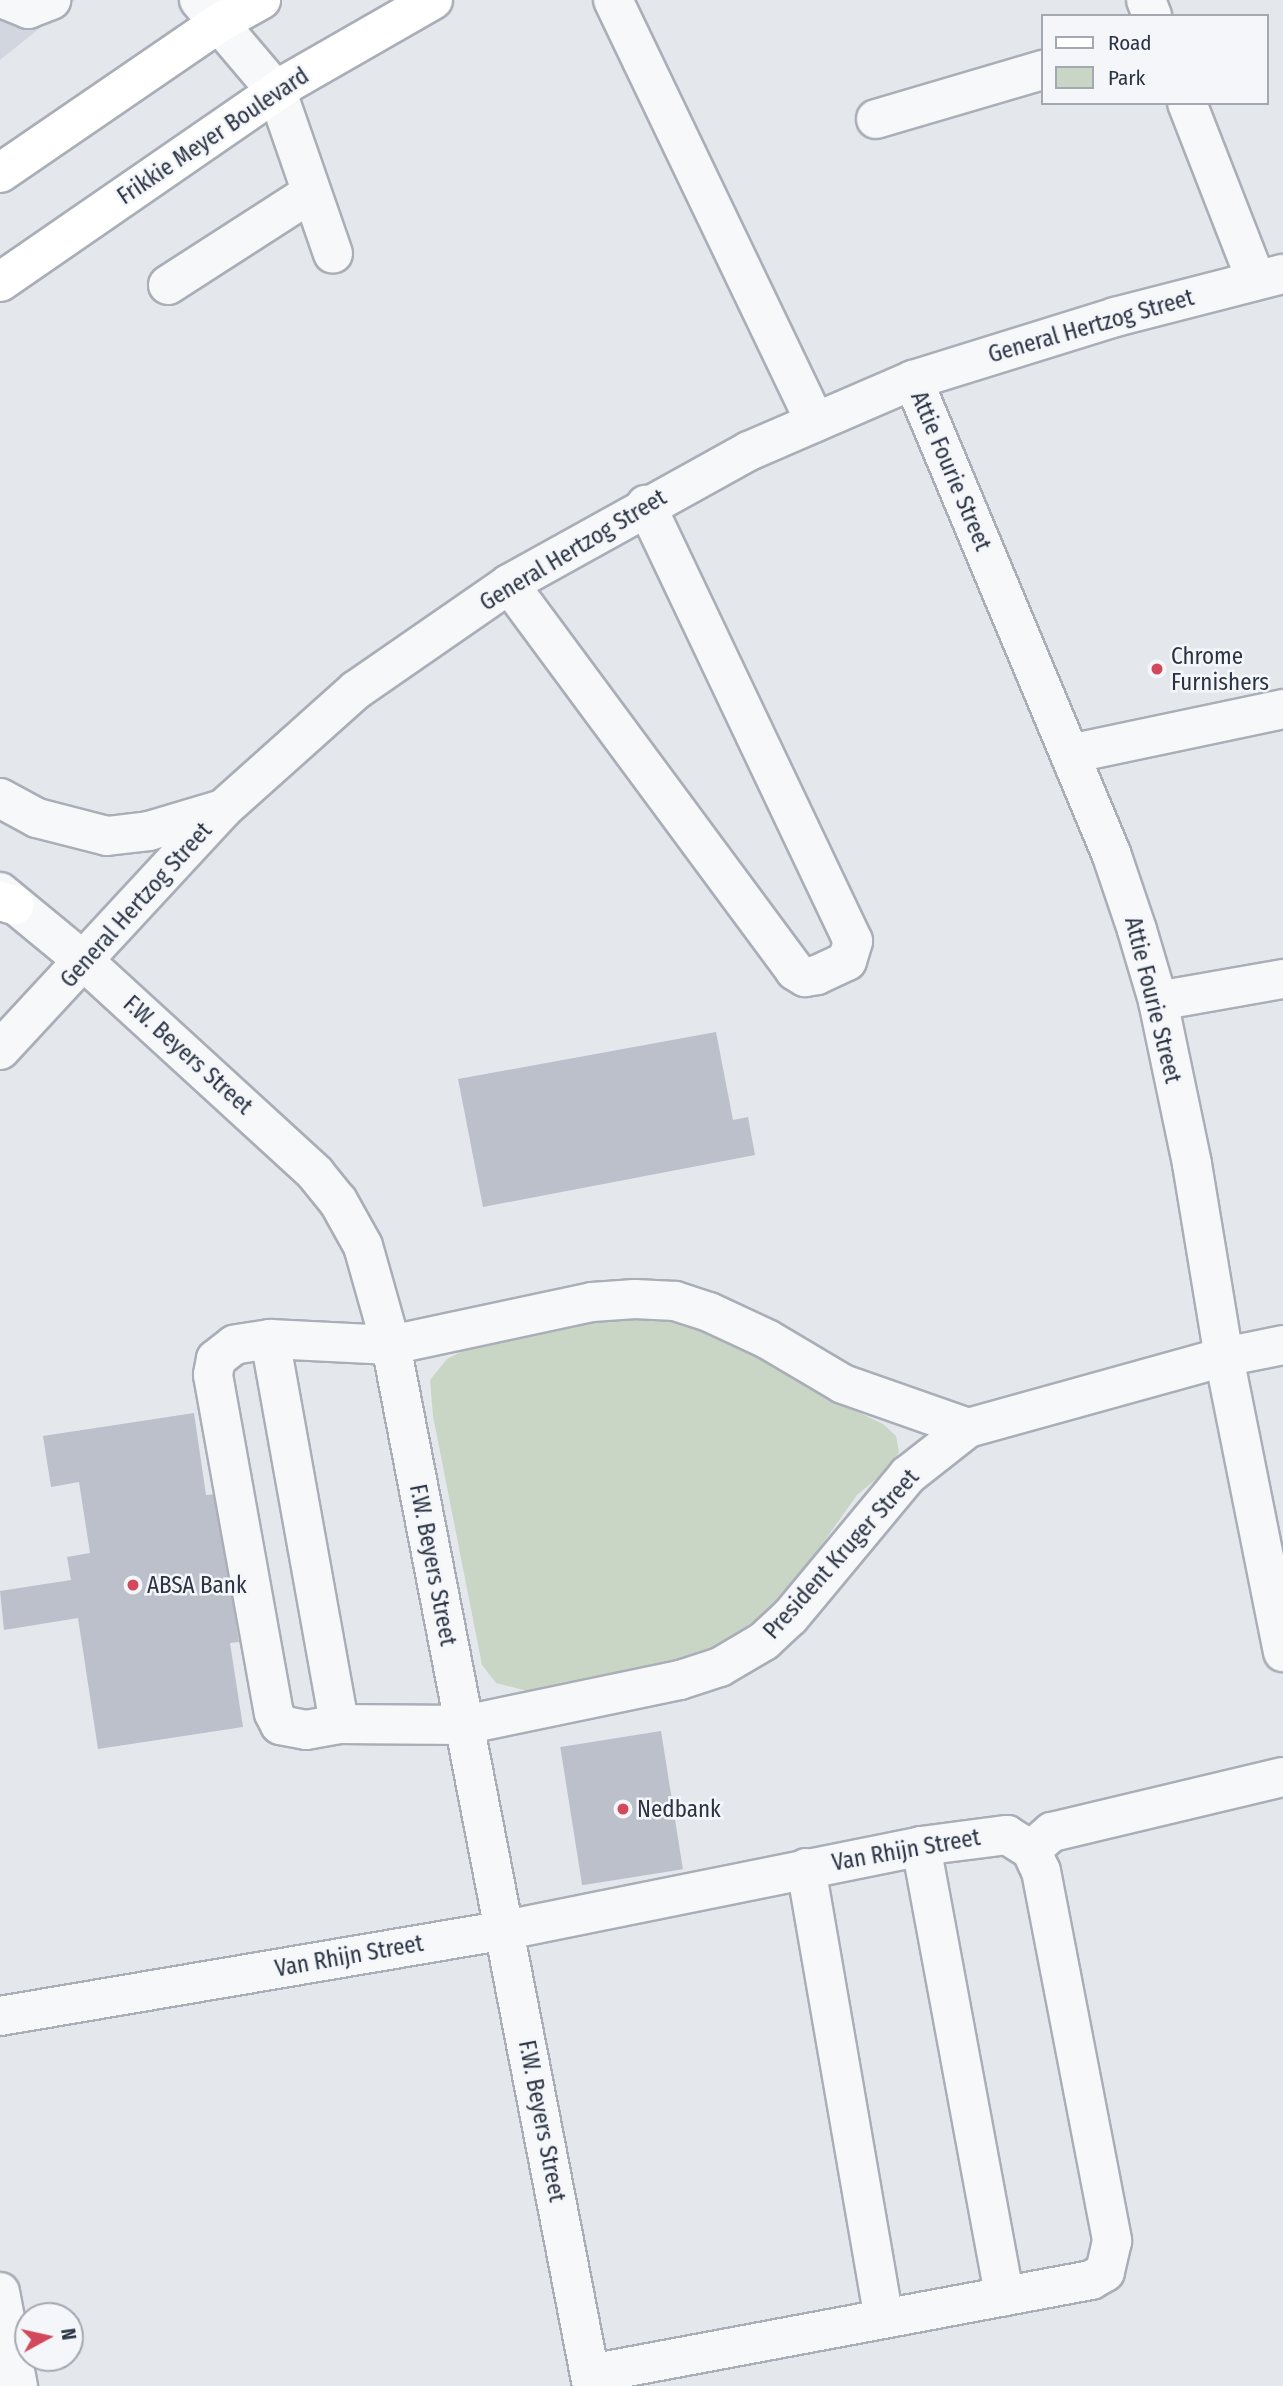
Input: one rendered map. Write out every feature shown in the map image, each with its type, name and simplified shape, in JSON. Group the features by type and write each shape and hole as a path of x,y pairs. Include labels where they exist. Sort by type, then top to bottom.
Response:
{"main road":[{"path":"0,173 209,12 261,0"},
{"name":"Frikkie Meyer Boulevard","path":"0,282 277,92 433,0"}],"street":[{"path":"6,0 28,9 51,0"},
{"path":"613,0 814,422"},
{"path":"209,12 277,92 333,254"},
{"path":"876,118 1042,70"},
{"path":"1188,105 1269,277"},
{"path":"168,285 311,193"},
{"name":"General Hertzog Street","path":"0,1051 86,962 223,809 356,690 509,584 646,505 814,422 913,380 1115,317 1269,277"},
{"name":"Attie Fourie Street","path":"913,380 1111,853 1158,1001 1192,1164 1224,1357 1283,1652"},
{"path":"509,584 795,971 805,977 817,975 847,961 853,941 646,505"},
{"path":"1070,754 1283,709"},
{"path":"0,798 37,818 107,836 149,831 223,809"},
{"name":"F.W. Beyers Street","path":"5,899 86,962 272,1132 331,1192 363,1246 391,1345 591,2380"},
{"path":"1158,1001 1283,979"},
{"path":"339,1724 270,1339 391,1345 592,1302 675,1301 767,1339 843,1384 968,1427"},
{"name":"President Kruger Street","path":"270,1339 234,1345 216,1359 213,1375 274,1713 280,1725 291,1729 339,1724 464,1725 680,1680 737,1659 790,1618 908,1475 968,1427 1224,1357 1283,1345"},
{"path":"591,2380 884,2318 1091,2280 1105,2272 1112,2249 1041,1871 1031,1850 1052,1832 1283,1777"},
{"name":"Van Rhijn Street","path":"0,2016 506,1930 921,1846 1007,1835 1031,1850"},
{"path":"921,1846 1004,2296"},
{"path":"806,1868 884,2318"},
{"path":"0,2292 18,2386"}],"shaded area":[{"path":"0,0 75,0 0,60"}],"green space":[{"path":"637,1312 703,1321 748,1343 825,1396 883,1424 896,1436 899,1452 885,1472 857,1495 777,1608 707,1659 535,1693 496,1683 482,1665 433,1416 430,1380 447,1359 476,1344"}],"building":[{"path":"716,1032 733,1120 748,1117 755,1155 483,1207 458,1079"},
{"name":"ABSA Bank","path":"194,1413 206,1495 216,1494 239,1642 230,1643 243,1727 98,1749 78,1618 4,1630 0,1591 71,1580 67,1557 90,1553 79,1482 51,1487 43,1436"},
{"name":"Nedbank","path":"661,1731 683,1869 582,1885 560,1747"}],"place":[{"name":"Chrome Furnishers","path":"1157,669"},
{"name":"ABSA Bank","path":"133,1585"},
{"name":"Nedbank","path":"623,1809"}]}
